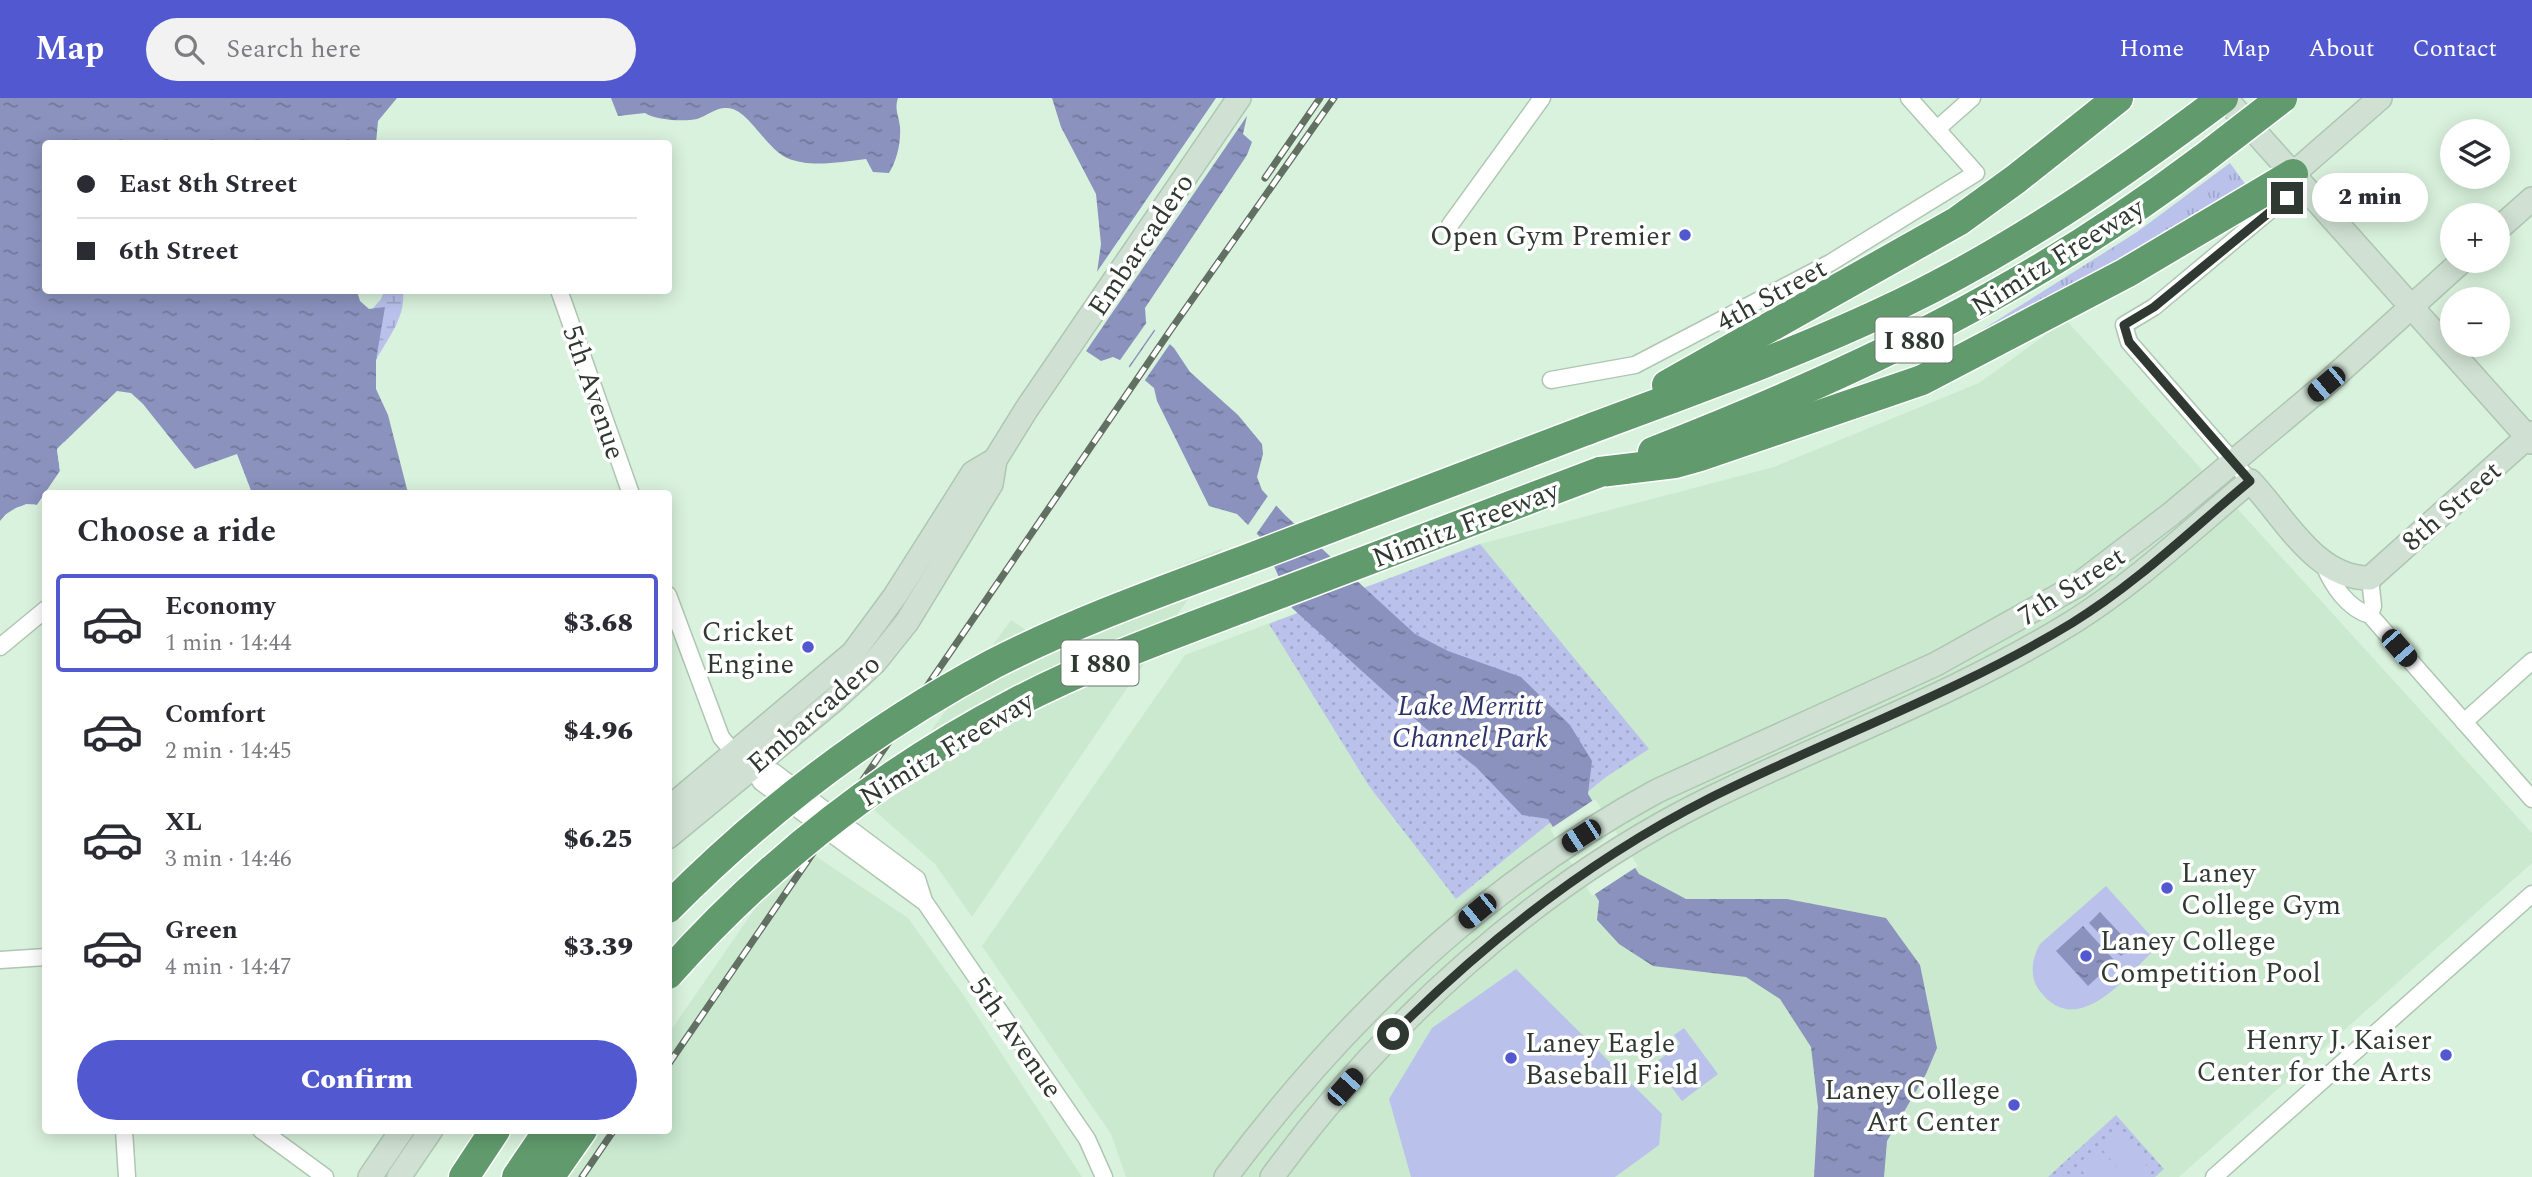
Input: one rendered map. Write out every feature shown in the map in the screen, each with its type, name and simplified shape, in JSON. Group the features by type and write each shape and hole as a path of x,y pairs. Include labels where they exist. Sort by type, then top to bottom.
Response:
{"highway":[{"path":"1584,431 1958,220 2016,179 2118,98"},
{"name":"Nimitz Freeway","path":"672,904 743,837 818,775 898,720 995,664 1120,607 1761,365 1902,303 2052,219 2224,98"},
{"name":"Nimitz Freeway","path":"672,970 748,892 840,815 937,748 1015,703 1150,643 1600,472 1788,397 1923,335 2061,258 2203,159 2282,98"},
{"path":"1600,472 1688,460 1922,380 2299,181"},
{"path":"464,1177 492,1134"},
{"path":"517,1177 546,1134"},
{"path":"549,1177 579,1134"}],"main road":[{"name":"Embarcadero","path":"672,834 875,662 906,622 991,484 995,460 1061,358 1240,98"},
{"path":"2224,98 2531,437"},
{"path":"2299,181 2380,98"},
{"path":"2510,218 2532,199"},
{"name":"7th Street","path":"1226,1177 1303,1077 1367,1010 1460,925 1546,859 1617,813 1694,772 1936,664 2078,585 2132,546 2326,384 2449,273"},
{"path":"2326,384 2265,447 2255,466 2255,486 2324,565 2343,574 2370,578"},
{"name":"8th Street","path":"2370,578 2531,437"},
{"name":"Embarcadero","path":"672,806 853,653 881,617 973,473 995,460"},
{"name":"7th Street","path":"1272,1177 1307,1129 1440,988 1566,885 1637,839 1710,799 1965,682 2073,622 2144,573 2255,486"},
{"path":"370,1177 399,1134"},
{"path":"399,1177 428,1134"}],"street":[{"path":"1450,225 1542,98"},
{"path":"1909,98 1937,129 1972,98"},
{"name":"4th Street","path":"1551,380 1636,365 1830,262 1976,173 1937,129"},
{"path":"2255,486 2231,462 2129,342 2124,325 2154,307 2280,202 2299,181"},
{"name":"5th Avenue","path":"560,294 630,490"},
{"path":"2324,565 2334,585 2358,612 2370,615 2532,799"},
{"path":"2370,578 2373,606 2370,615"},
{"name":"5th Avenue","path":"672,606 721,737 734,752 753,766 761,782 924,901 1087,1139 1104,1177"},
{"path":"0,647 42,612"},
{"path":"2464,722 2532,661"},
{"path":"2214,1177 2532,894"},
{"path":"0,960 42,957"},
{"path":"124,1134 127,1177"},
{"path":"266,1134 325,1177"}],"shaded area":[{"path":"2066,320 2532,833 2532,863 2179,1177 1126,1177 1111,1134 982,946 1185,655 1480,544 1774,467 1979,383"},
{"path":"1223,548 972,917 935,864 874,810 1011,620 1026,630"},
{"path":"799,845 908,918 964,996 1082,1177 568,1177 598,1134 672,1134 672,1029"}],"green space":[{"path":"2230,163 2246,185 1982,342 1977,333 2137,232"},
{"path":"383,294 403,294 402,310 376,360 368,314"},
{"name":"Lake Merritt Channel Park","path":"1480,544 1649,749 1606,777 1456,899 1369,786 1269,624"},
{"path":"2106,886 2159,945 2118,986 2086,1007 2070,1009 2054,1004 2039,990 2034,979 2033,967 2037,949"},
{"name":"Laney Eagle Baseball Field","path":"1516,969 1662,1114 1659,1145 1615,1177 1411,1177 1389,1099 1432,1028"},
{"path":"1684,1028 1718,1074 1682,1101 1654,1064 1680,1044 1674,1035"},
{"path":"2116,1115 2164,1169 2155,1177 2048,1177"},
{"path":"2116,1130 2148,1167 2136,1177 2126,1177 2099,1146"},
{"path":"2094,1150 2117,1177 2087,1177 2077,1165"}],"water":[{"path":"0,98 397,98 378,121 376,140 42,140 42,294 358,294 360,301 369,309 385,307 376,360 376,389 388,415 407,490 212,490 143,404 131,393 117,391 57,449 60,471 47,490 42,490 42,498 37,505 17,508 0,521"},
{"path":"611,98 898,98 896,106 900,127 899,145 889,173 873,172 866,159 805,163 779,153 735,110 719,109 697,119 685,120 662,119 645,113 618,116"},
{"path":"1052,98 1222,98 1247,116 1243,134 1252,142 1247,155 1145,308 1146,322 1174,348 1190,372 1238,415 1262,444 1263,454 1257,477 1262,490 1285,515 1415,634 1448,651 1521,677 1570,725 1592,761 1588,794 1639,874 1686,899 1787,899 1886,918 1920,965 1937,1048 1926,1074 1887,1141 1884,1177 1814,1177 1818,1107 1811,1047 1780,999 1746,977 1653,966 1619,944 1597,920 1599,901 1548,819 1522,815 1476,767 1424,727 1292,608 1263,540 1237,514 1209,506 1157,401 1154,388 1122,361 1113,357 1101,361 1086,351 1101,244 1096,194 1061,127"},
{"path":"2100,912 2132,946 2121,956 2089,923"},
{"name":"Laney College Competition Pool","path":"2083,926 2115,961 2088,986 2056,951"}],"pier":[{"path":"1216,98 1226,98 1249,113 1084,354 1082,350 1090,282"},
{"path":"1149,319 1156,327 1127,369 1118,363"},
{"path":"1157,328 1172,341 1143,383 1128,370"},
{"path":"64,442 61,450 64,472 53,490 47,490 60,471 57,449"},
{"path":"237,454 251,490 207,490 192,470"},
{"path":"1270,493 1278,503 1255,536 1246,528"},
{"path":"42,498 42,504 38,509 27,507 0,525 5,515 26,504 37,505"},
{"path":"1595,799 1638,866 1592,896 1550,829"}],"railway":[{"path":"1265,178 1320,98"},
{"path":"672,1059 1172,328 1334,98"},
{"path":"582,1177 611,1134"}],"place":[{"name":"Open Gym Premier","path":"1685,235"},
{"name":"Cricket Engine","path":"808,647"},
{"name":"Laney College Gym","path":"2167,888"},
{"name":"Laney College Competition Pool","path":"2086,956"},
{"name":"Henry J. Kaiser Center for the Arts","path":"2446,1055"},
{"name":"Laney Eagle Baseball Field","path":"1511,1058"},
{"name":"Laney College Art Center","path":"2014,1105"}],"route":[{"path":"1393,1034 1449,979 1566,885 1637,839 1710,799 1965,682 2073,622 2144,573 2250,481 2129,342 2124,325 2154,307 2287,198"}]}
